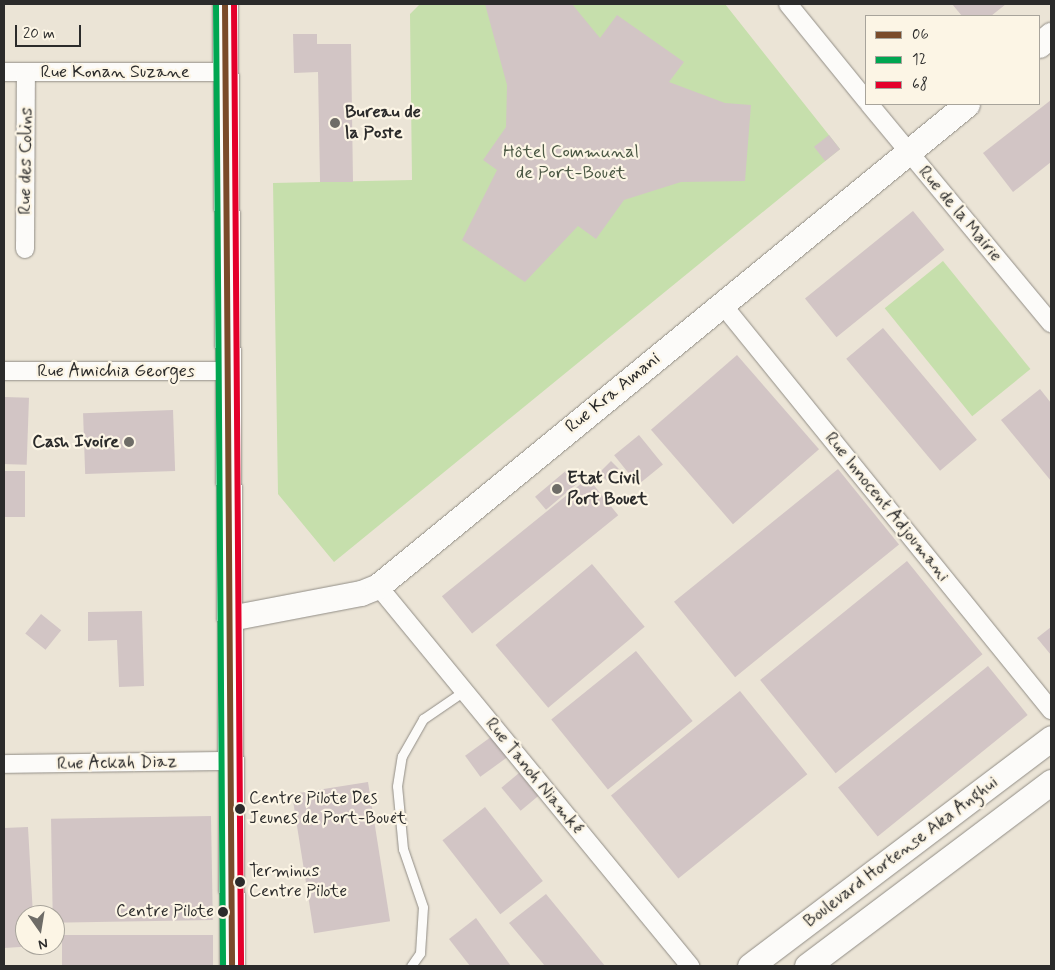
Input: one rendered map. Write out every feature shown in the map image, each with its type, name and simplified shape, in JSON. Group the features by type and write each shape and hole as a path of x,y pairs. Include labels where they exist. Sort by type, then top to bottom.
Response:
{"main road":[{"path":"225,4 232,966"},
{"path":"1040,44 1051,34"},
{"name":"Rue Kra Amani","path":"230,618 361,593 378,586 966,105"},
{"name":"Boulevard Hortense Aka Anghui","path":"750,966 1051,738"},
{"name":"Boulevard Hortense Aka Anghui","path":"807,966 1051,782"}],"street":[{"path":"788,4 865,99"},
{"name":"Rue Konan Suzane","path":"4,72 226,72"},
{"name":"Rue des Colins","path":"24,249 26,72"},
{"name":"Rue de la Mairie","path":"870,105 1051,323"},
{"name":"Rue Innocent Adjoumani","path":"722,304 1051,710"},
{"name":"Rue Amichia Georges","path":"4,370 228,371"},
{"name":"Rue Tanoh Niamké","path":"378,586 690,966"},
{"name":"Rue Ackah Diaz","path":"4,764 230,762"}],"lane":[{"path":"411,966 420,953 424,907 403,849 397,786 402,756 424,719 464,691"}],"green space":[{"name":"Hôtel Communal de Port-Bouët","path":"420,4 725,4 840,149 334,562 278,494 273,183 412,180 410,14"},
{"path":"943,261 1030,369 972,416 885,308"}],"building":[{"name":"Hôtel Communal de Port-Bouët","path":"485,4 572,4 600,38 617,15 684,62 669,82 725,103 751,105 745,181 681,182 624,200 596,239 578,226 525,282 462,240 497,170 483,160 506,127 507,85"},
{"path":"952,4 1006,4 992,15 961,15"},
{"path":"293,34 317,34 317,44 351,44 353,182 320,182 318,72 294,73"},
{"path":"1051,100 1051,162 1013,192 983,153"},
{"path":"829,135 840,149 825,161 814,147"},
{"path":"913,211 944,250 836,337 805,298"},
{"path":"883,328 977,440 940,471 846,359"},
{"path":"737,355 819,449 733,524 651,430"},
{"path":"1040,389 1051,403 1051,481 1001,420"},
{"path":"4,397 29,398 27,465 4,464"},
{"name":"Cash Ivoire","path":"173,410 175,471 85,474 83,413"},
{"path":"639,435 663,465 638,485 614,455"},
{"path":"611,461 619,469 607,481 599,473"},
{"name":"Etat Civil Port Bouet","path":"568,469 579,482 546,510 535,497"},
{"path":"838,469 899,544 735,677 674,602"},
{"path":"4,471 25,471 25,517 4,517"},
{"path":"588,478 618,515 472,634 442,596"},
{"path":"907,561 983,654 836,773 760,680"},
{"path":"592,564 645,627 548,708 495,645"},
{"path":"142,611 144,686 119,687 117,640 88,641 88,612"},
{"path":"41,614 61,630 45,650 25,633"},
{"path":"1051,627 1051,655 1037,638"},
{"path":"636,651 693,721 608,790 551,720"},
{"path":"988,666 1028,715 878,836 838,787"},
{"path":"740,691 807,774 678,879 611,795"},
{"path":"495,734 510,755 480,777 465,756"},
{"path":"519,773 538,796 521,811 501,788"},
{"path":"368,782 390,921 314,933 292,794"},
{"path":"485,807 543,881 500,914 442,840"},
{"path":"211,816 213,920 65,923 65,905 53,905 51,819"},
{"path":"28,827 32,905 15,905 15,947 4,948 4,828"},
{"path":"546,894 605,966 545,966 509,923"},
{"path":"476,918 511,966 470,966 449,939"},
{"path":"65,935 213,935 213,966 62,966 62,955 65,955"}],"transit line":[{"name":"12","path":"216,4 223,966"},
{"name":"06","path":"225,4 232,966"},
{"name":"68","path":"234,4 241,966"}],"place":[{"name":"Bureau de la Poste","path":"335,123"},
{"name":"Cash Ivoire","path":"129,442"},
{"name":"Etat Civil Port Bouet","path":"557,489"},
{"name":"Centre Pilote Des Jeunes de Port-Bouët","path":"240,809"},
{"name":"Terminus Centre Pilote","path":"240,882"},
{"name":"Centre Pilote","path":"223,912"}]}
